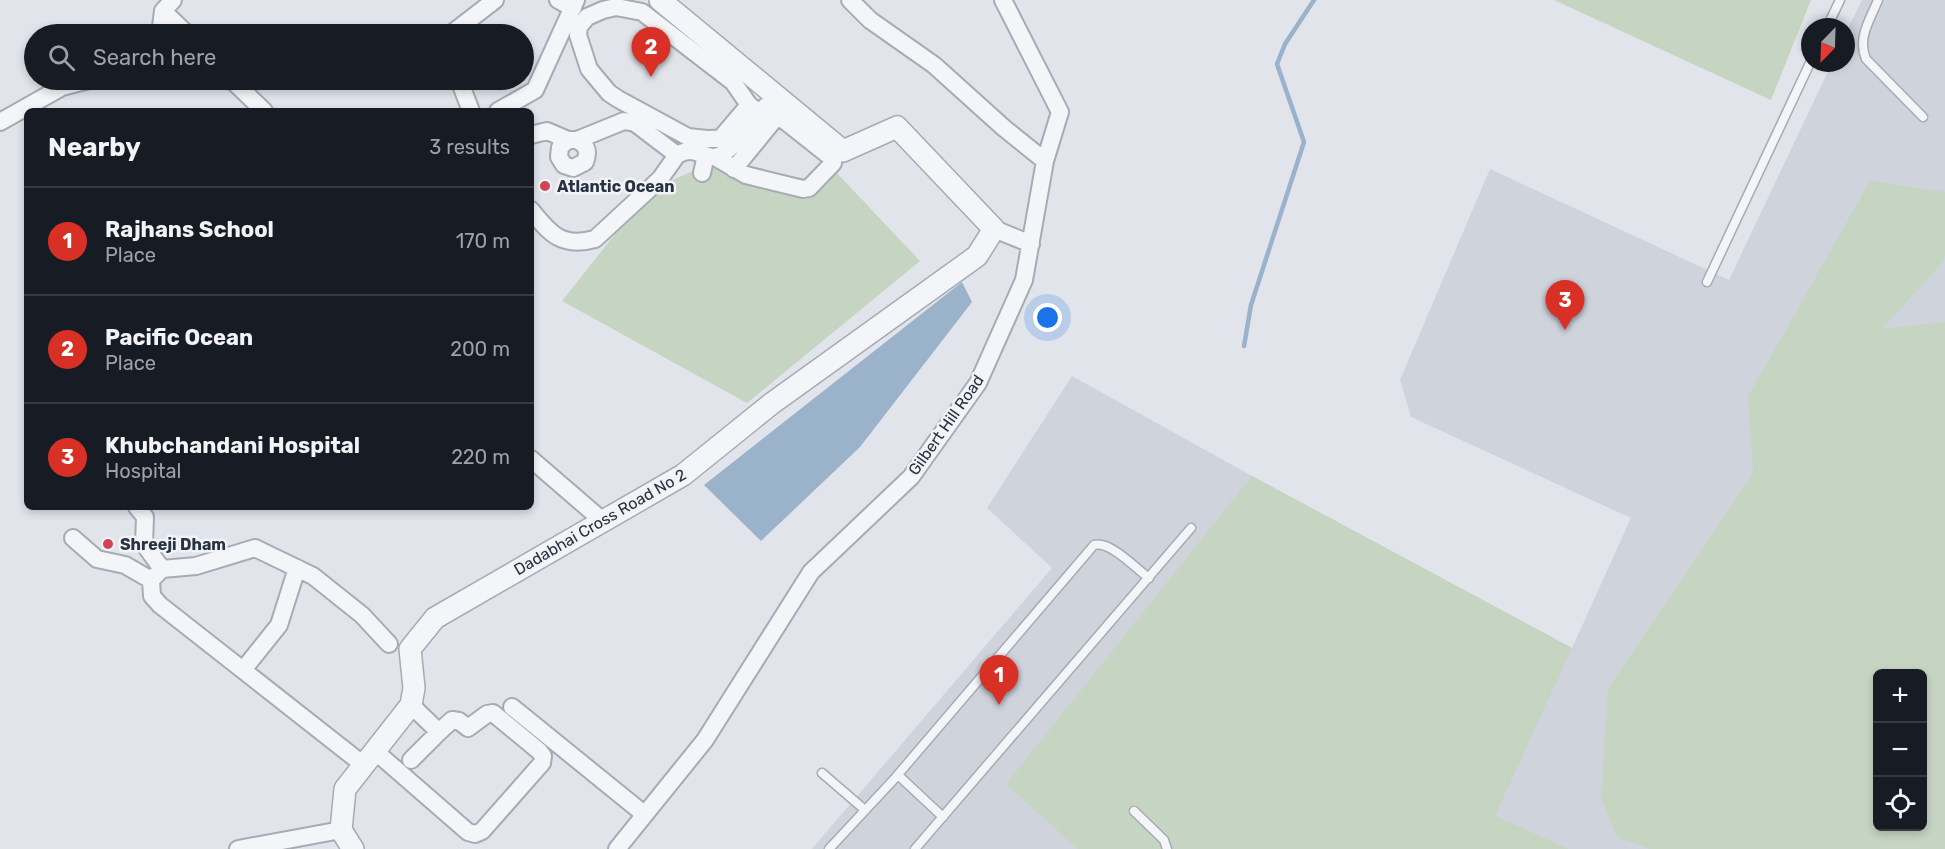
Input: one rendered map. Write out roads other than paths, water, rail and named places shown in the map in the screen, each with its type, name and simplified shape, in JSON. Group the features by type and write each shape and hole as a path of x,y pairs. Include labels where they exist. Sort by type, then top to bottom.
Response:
{"street":[{"path":"463,24 495,0"},
{"path":"503,108 535,90 575,4 558,0"},
{"path":"660,0 764,113 843,151 897,127 994,229 1031,244"},
{"path":"850,0 870,20 934,65 1004,128 1045,161"},
{"name":"Gilbert Hill Road","path":"617,849 705,740 811,572 910,477 978,383 1024,280 1045,161 1060,112 1003,0"},
{"path":"163,24 168,6"},
{"path":"168,6 180,24"},
{"path":"534,214 549,232 566,241 596,239 660,179 677,155 685,151 696,151 711,156 746,175 808,189 832,163 833,159 764,113 734,82 642,12 616,7 603,10 587,17 579,27 578,35 590,69 609,93 688,137 707,140 739,138"},
{"path":"25,108 57,90"},
{"path":"242,90 261,108"},
{"path":"463,90 470,108"},
{"path":"0,122 24,108"},
{"path":"711,156 726,153 764,113"},
{"path":"721,138 764,113"},
{"path":"734,169 764,113"},
{"path":"534,134 547,130 572,140 624,121 635,123 677,155"},
{"path":"702,173 711,156"},
{"name":"Dadabhai Cross Road No 2","path":"409,708 414,688 410,649 435,618 683,475 771,404 977,256 994,229"},
{"path":"534,462 604,522"},
{"path":"139,510 145,518 144,544 157,574 152,596 160,605 243,670 370,759 468,832 475,834 482,831 542,763 543,756 493,713 487,714 468,728 459,721 452,720 432,731 411,760"},
{"path":"73,538 97,559 157,574 196,566 255,548 313,576 362,615 389,644"},
{"path":"243,670 279,625 297,568"},
{"path":"513,707 644,814"},
{"path":"354,849 341,830 345,789 409,708 432,731"},
{"path":"238,849 341,830"}],"lane":[{"path":"1831,18 1840,0"},
{"path":"1878,0 1863,36 1861,48 1866,59 1923,117"},
{"path":"1707,282 1806,72"},
{"path":"915,849 1191,528"},
{"path":"829,849 895,778 1094,545 1100,543 1110,547 1149,578"},
{"path":"822,773 865,810"},
{"path":"895,778 898,775 943,817"},
{"path":"1134,810 1164,840 1167,849"}],"water":[{"path":"962,282 972,302 860,447 761,541 704,485"}],"waterway":[{"path":"1244,346 1251,305 1304,142 1277,64 1285,44 1314,0"}],"place":[{"name":"Pacific Ocean","path":"651,77"},
{"name":"Atlantic Ocean","path":"545,186"},
{"name":"Khubchandani Hospital","path":"1565,330"},
{"name":"Shreeji Dham","path":"108,544"},
{"name":"Rajhans School","path":"999,705"}]}
